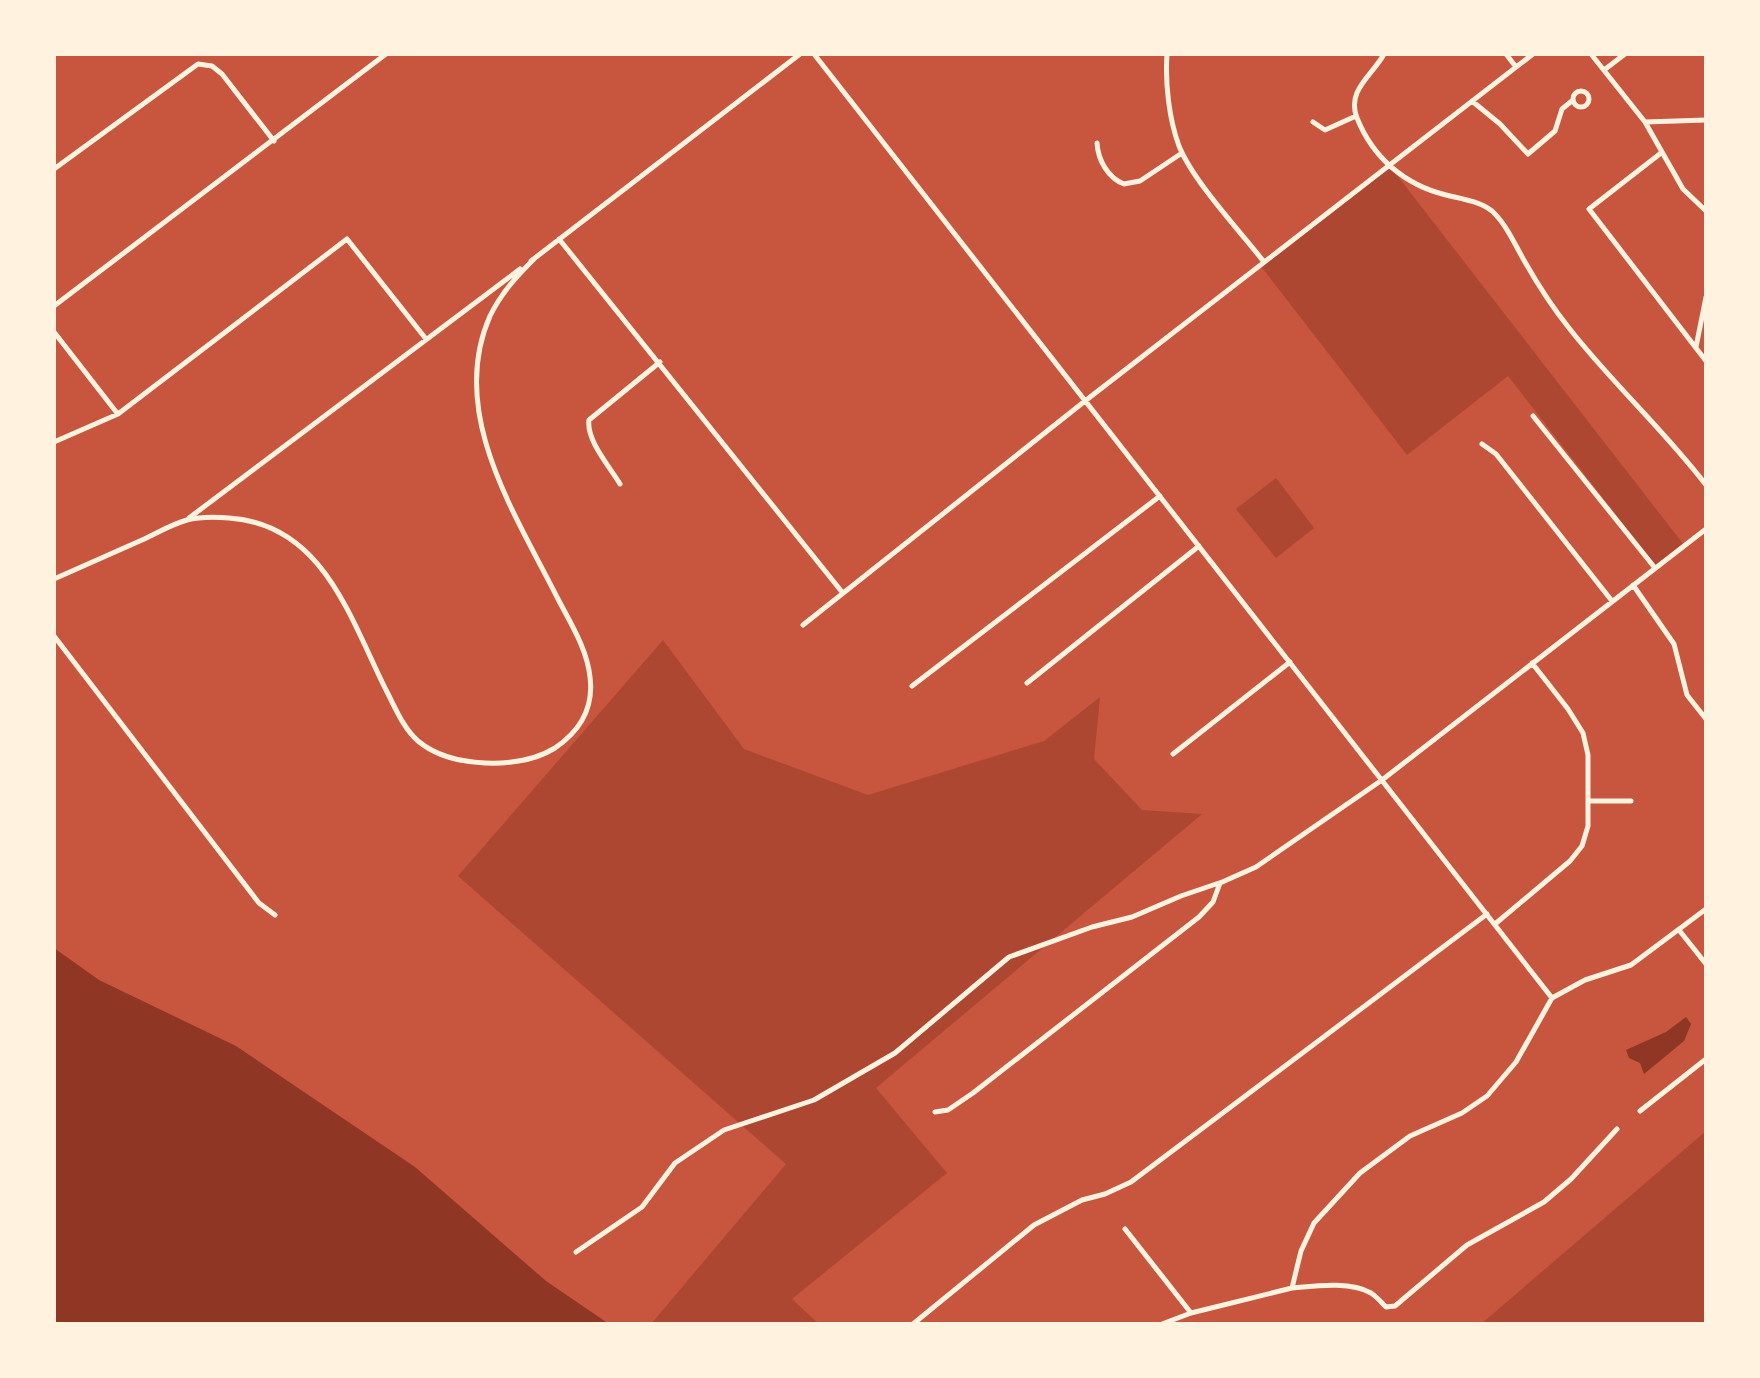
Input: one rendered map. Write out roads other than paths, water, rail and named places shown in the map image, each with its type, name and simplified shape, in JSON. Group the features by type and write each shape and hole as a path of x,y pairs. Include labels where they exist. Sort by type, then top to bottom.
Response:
{"street":[{"path":"54,306 386,54"},
{"path":"54,579 188,519 800,54"},
{"path":"814,54 1552,998"},
{"path":"1167,54 1173,122 1182,153 1264,262"},
{"path":"1384,54 1359,88 1355,100 1356,116 1371,142 1389,165 1412,183 1476,203 1491,211 1505,226 1568,327 1706,485"},
{"path":"1506,54 1516,67"},
{"path":"803,625 1085,401 1533,54"},
{"path":"1591,54 1645,122 1683,189 1706,211"},
{"path":"1604,70 1625,54"},
{"path":"54,169 191,67 204,64 222,74 274,141"},
{"path":"1472,101 1500,124 1528,154 1555,131 1562,109 1573,100"},
{"path":"1313,122 1325,130 1356,116"},
{"path":"1645,122 1706,120"},
{"path":"1097,143 1099,156 1109,173 1121,183 1132,184 1182,153"},
{"path":"1661,153 1589,209 1706,361"},
{"path":"54,442 118,414 347,239 426,339"},
{"path":"559,239 842,592"},
{"path":"188,519 246,520 267,526 301,545 328,575 402,721 427,747 442,755 475,762 514,762 536,758 569,737 580,726 589,704 590,676 584,651 521,530 500,482 486,445 477,381 483,336 491,315 512,281 534,259"},
{"path":"1696,347 1706,297"},
{"path":"54,332 118,414"},
{"path":"620,484 592,436 589,420 660,362"},
{"path":"1533,416 1655,568"},
{"path":"1482,444 1496,454 1612,601"},
{"path":"912,686 1160,496"},
{"path":"576,1252 642,1207 675,1163 724,1130 814,1100 895,1053 1009,957 1092,927 1132,917 1256,867 1382,780 1706,529"},
{"path":"1027,683 1199,546"},
{"path":"1633,585 1674,644 1687,695 1706,719"},
{"path":"54,636 259,903 275,915"},
{"path":"1173,754 1290,662"},
{"path":"1495,924 1576,855 1584,842 1588,826 1588,755 1583,733 1532,663"},
{"path":"1589,801 1631,801"},
{"path":"935,1112 952,1108 973,1093 1199,917 1213,902 1220,883"},
{"path":"1292,1288 1305,1239 1314,1223 1366,1168 1398,1143 1462,1113 1487,1096 1516,1062 1552,998 1585,980 1631,965 1706,909"},
{"path":"913,1324 1034,1225 1082,1200 1131,1182 1487,914"},
{"path":"1679,930 1706,964"},
{"path":"1640,1111 1706,1059"},
{"path":"1162,1324 1191,1313 1292,1288 1321,1286 1357,1289 1373,1294 1386,1307 1392,1307 1467,1245 1544,1202 1571,1179 1617,1129"},
{"path":"1125,1229 1191,1313"}]}
